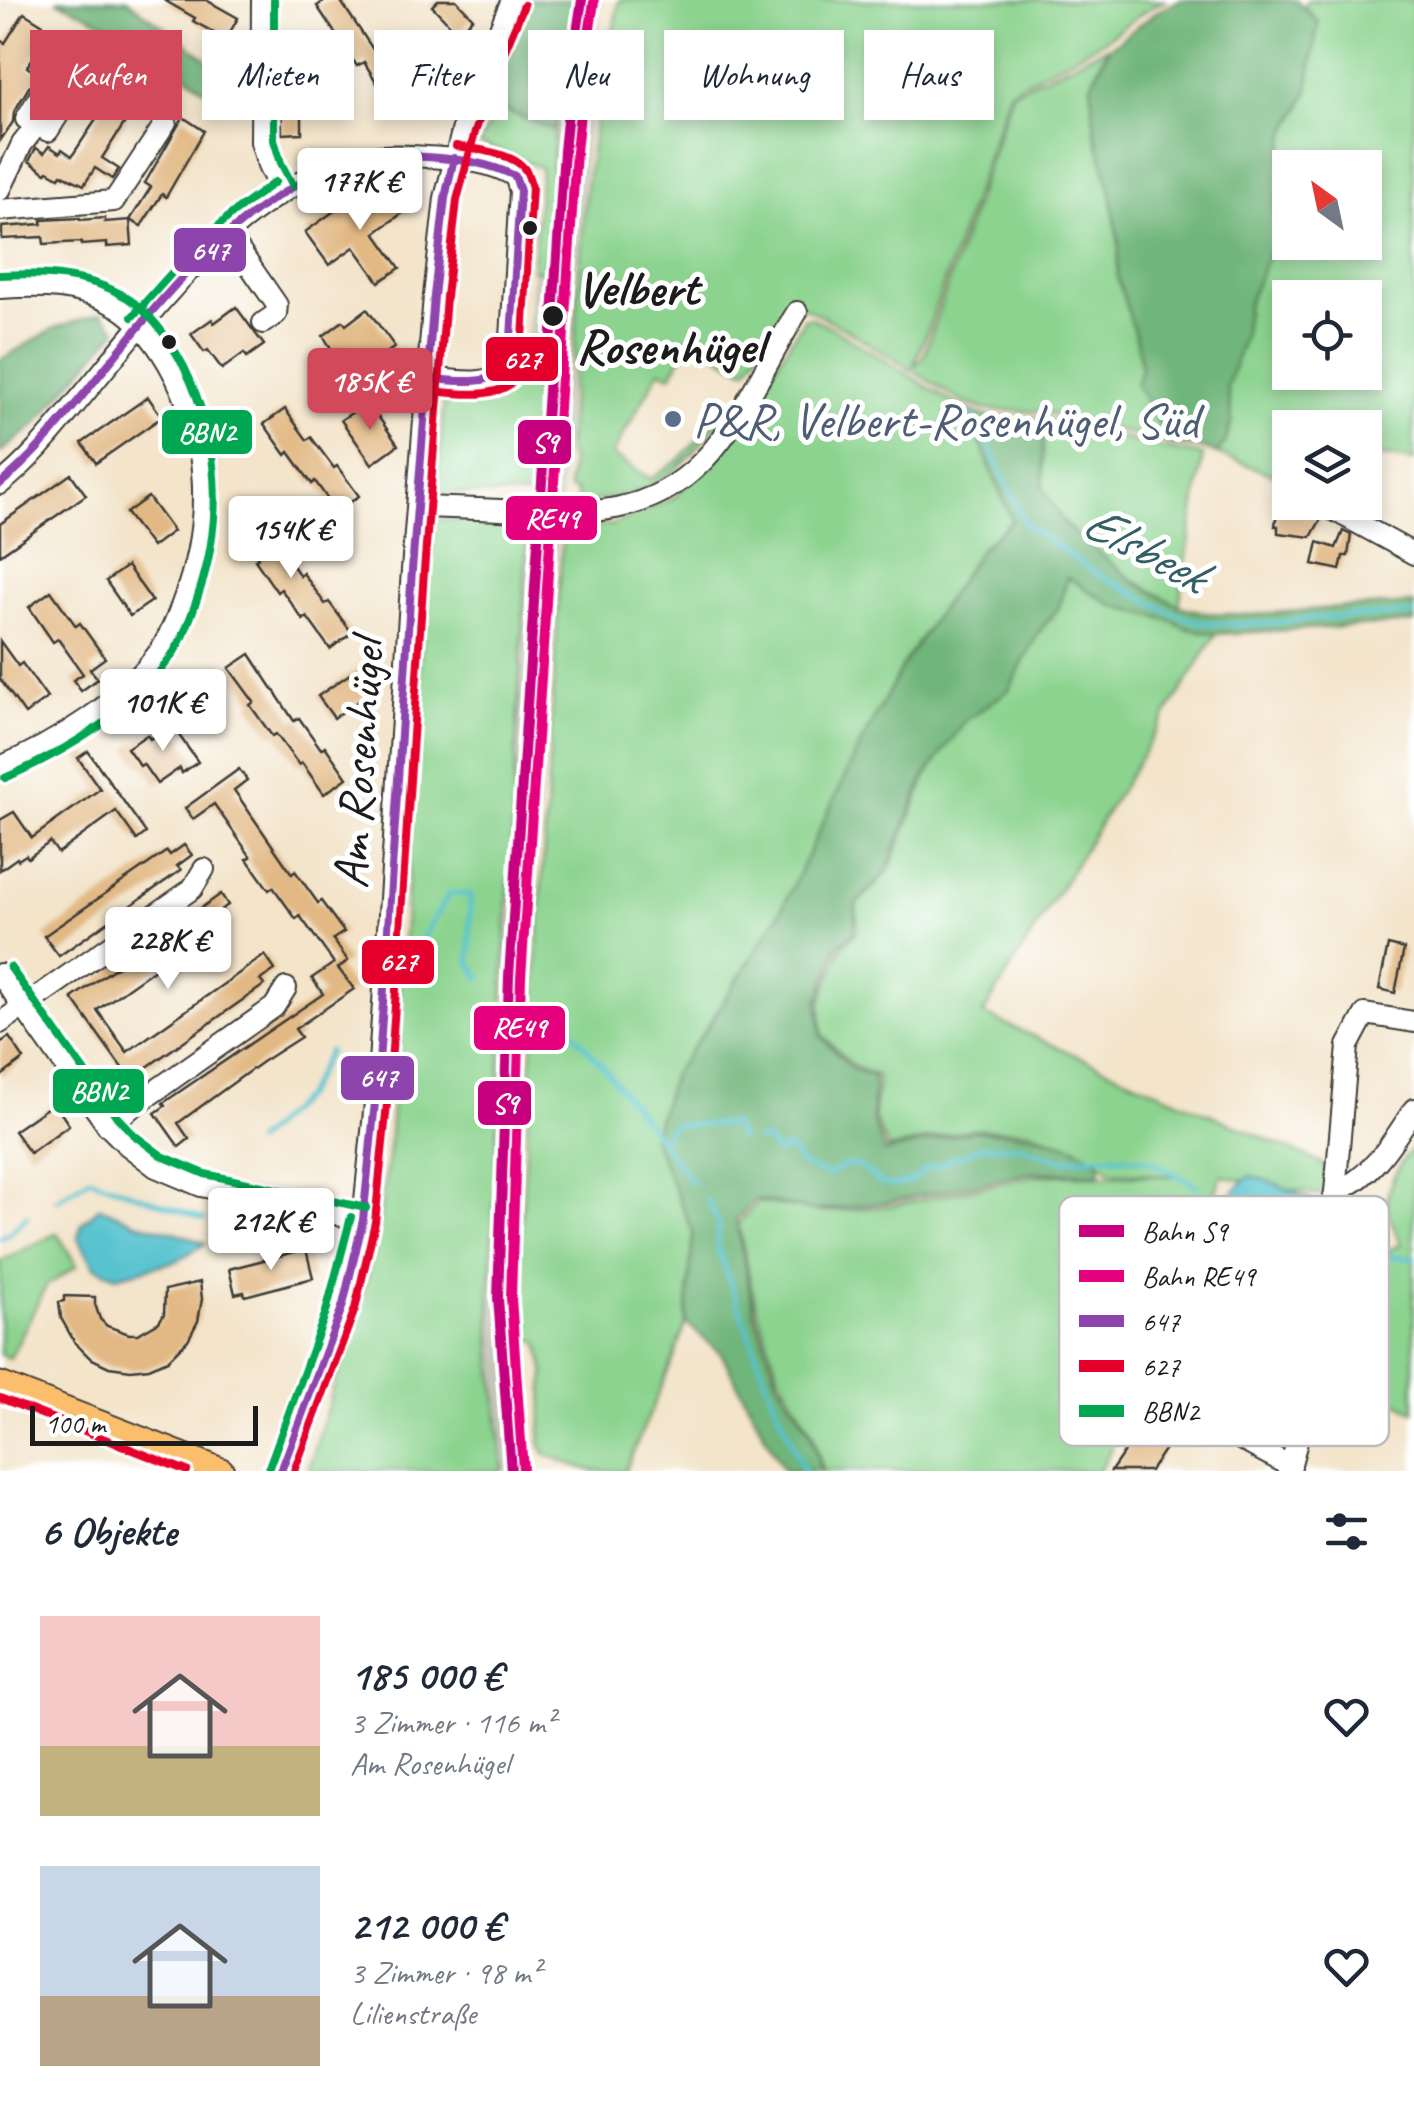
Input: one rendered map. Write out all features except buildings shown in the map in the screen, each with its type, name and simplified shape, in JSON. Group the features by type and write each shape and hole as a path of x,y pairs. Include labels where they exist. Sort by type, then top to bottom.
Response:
{"main road":[{"path":"0,1385 221,1471"}],"street":[{"path":"262,0 261,142 282,192"},
{"name":"Am Rosenhügel","path":"281,1471 342,1305 363,1220 379,1063 412,570 445,198 454,158 512,0"},
{"path":"0,210 114,201 166,122"},
{"path":"0,190 36,124"},
{"path":"0,484 228,234 282,192 328,170 374,157 454,158 490,163 515,176 520,191 508,370 498,379 485,382 428,378"},
{"path":"228,234 277,305 276,314 263,323"},
{"path":"0,288 35,285 98,296 141,325 160,348 183,389 198,436 202,474 197,553 189,585 160,650 116,696 71,729 0,766"},
{"path":"418,506 578,514 646,500 677,484 724,434 797,312"},
{"path":"1352,520 1414,554"},
{"path":"0,1023 192,889 204,870"},
{"path":"0,974 107,1125 156,1167 201,1186 363,1220"},
{"path":"107,1125 274,1007 286,988"},
{"path":"1334,1196 1348,1046 1365,1014 1414,1022"},
{"path":"1335,1192 1348,1187 1370,1168 1414,1108"},
{"path":"1253,1446 1290,1468"},
{"path":"161,1448 191,1471"}],"shaded area":[{"path":"578,0 601,0 598,30 573,30"},
{"path":"557,120 590,120 528,976 516,1301 528,1471 503,1471 490,1296 537,371 524,369 532,270 544,270"}],"green space":[{"path":"56,0 127,0 168,30 118,30"},
{"path":"529,0 578,0 573,30 528,30 528,119 508,112 508,49"},
{"path":"619,0 1166,0 1103,41 1010,90 913,367 923,358 1012,92 1107,47 1091,85 1095,133 1110,188 1119,244 1117,276 1154,415 1171,444 1043,412 987,410 964,403 846,329 790,300 748,369 695,341 671,375 660,370 612,455 651,479 679,460 725,402 731,406 684,462 648,488 579,505 576,492 568,489 571,458 567,456 585,195 596,120 644,120 644,30 613,30"},
{"path":"1180,0 1296,0 1318,22 1307,95 1286,134 1283,150 1272,150 1272,248 1247,305 1244,335 1227,387 1232,419 1226,441 1217,454 1171,444 1136,384 1141,368 1137,341 1117,276 1119,244 1110,188 1095,133 1091,85 1110,47 1158,11"},
{"path":"1307,0 1414,0 1414,461 1382,456 1382,410 1272,410 1272,474 1217,454 1226,441 1232,419 1227,387 1244,335 1247,305 1272,248 1272,260 1382,260 1382,150 1283,150 1286,134 1307,95 1318,22 1305,8"},
{"path":"182,40 202,55 202,88 182,71"},
{"path":"508,112 555,130 544,271 532,270 541,168 480,144 490,120 508,120"},
{"path":"529,120 557,120 555,130"},
{"path":"102,313 117,330 35,425 0,453 0,360 55,328"},
{"path":"805,318 833,328 963,409 1012,521 981,548 906,660 862,741 780,913 673,1075 693,1233 686,1323 625,1471 592,1471 546,1455 540,1444 545,1371 539,1343 519,1330 520,1249 563,525 612,525 675,497 740,422"},
{"path":"524,369 537,370 531,496 446,493 437,488 445,387 506,385"},
{"path":"963,409 989,417 1043,418 1043,487 1065,526 1136,583 1179,606 1205,613 1254,615 1414,604 1414,623 1216,634 1112,605 1067,577 1059,607 1038,633 1009,690 965,721 924,778 885,873 856,904 854,931 838,946 818,1002 821,1036 852,1069 874,1076 872,1119 885,1152 974,1131 1031,1134 1073,1146 1099,1161 1100,1174 1035,1172 891,1202 813,1211 756,1199 736,1220 754,1312 778,1381 810,1432 821,1471 784,1471 721,1353 686,1323 693,1232 652,1137 673,1074 780,913 862,741 906,660 981,548 1012,521"},
{"path":"1043,418 1203,455 1179,606 1101,557 1066,525 1044,489"},
{"path":"435,519 528,524 490,1296 503,1471 308,1471 375,1252 389,1148 421,640"},
{"path":"1068,577 1112,605 1216,634 983,1014 1325,1165 1327,1196 1221,1176 1215,1196 1059,1196 1059,1446 1112,1446 1099,1471 823,1471 813,1434 779,1375 756,1307 738,1224 758,1202 824,1212 891,1206 1038,1175 1174,1176 1111,1172 1099,1161 1033,1131 971,1129 888,1149 874,1117 878,1076 853,1066 822,1035 821,1001 842,947 858,930 856,905 889,871 928,773 965,721 1009,690 1038,633 1059,607"},
{"path":"1414,1147 1414,1412 1389,1398 1389,1249 1401,1245 1389,1214 1388,1196 1399,1166"},
{"path":"57,1233 77,1266 46,1286 10,1358 0,1355 0,1262"}],"water":[{"path":"1250,1176 1303,1196 1231,1196"},
{"path":"100,1207 140,1224 206,1243 177,1261 116,1276 95,1267 78,1237 82,1223"}],"waterway":[{"name":"Elsbeek","path":"972,417 1026,525 1091,570 1165,610 1194,621 1217,624 1414,614"},
{"path":"410,960 449,894 470,894 470,963 481,978"},
{"path":"554,1011 661,1141 672,1125 733,1124 740,1139"},
{"path":"255,1142 305,1096 329,1051"},
{"path":"757,1139 768,1141 776,1152 789,1148 801,1164 828,1175 854,1165 890,1185 908,1182 926,1168 982,1146 1020,1146 1061,1160 1105,1156 1148,1160 1197,1186"},
{"path":"661,1142 693,1183"},
{"path":"57,1200 90,1178 204,1219"},
{"path":"707,1200 718,1222 718,1249 804,1471"},
{"path":"0,1238 27,1216"},
{"path":"1389,1255 1414,1258"}],"rail line":[{"name":"S9","path":"511,1471 498,1298 509,977 564,151 582,0"},
{"name":"RE49","path":"523,1470 511,1298 521,978 576,152 594,2"}],"transit line":[{"name":"BBN2","path":"274,0 274,140 293,186"},
{"name":"627","path":"294,1471 355,1309 375,1222 391,1064 424,571 457,200 475,132 524,5"},
{"name":"627","path":"426,390 491,392 513,382 521,372 532,187 526,171 514,160 456,146"},
{"name":"647","path":"0,484 47,438 161,300 215,245 275,198 316,175 362,159 403,156 472,162 515,176 520,191 509,370 479,380 427,378"},
{"name":"647","path":"281,1471 343,1305 363,1220 379,1063 434,296 445,198 454,158"},
{"name":"BBN2","path":"132,317 195,247 275,182"},
{"name":"BBN2","path":"0,275 81,279 111,289 144,311 173,347 196,395 211,451 214,480 212,538 206,567 189,620 170,658 136,697 95,729 5,778"},
{"name":"BBN2","path":"10,967 117,1117 162,1156 205,1174 366,1208"},
{"name":"BBN2","path":"269,1467 326,1312 351,1217"},
{"name":"627","path":"0,1398 187,1471"}],"place":[{"name":"Velbert Rosenhügel","path":"553,316"},
{"name":"P&R, Velbert-Rosenhügel, Süd","path":"673,419"}]}
